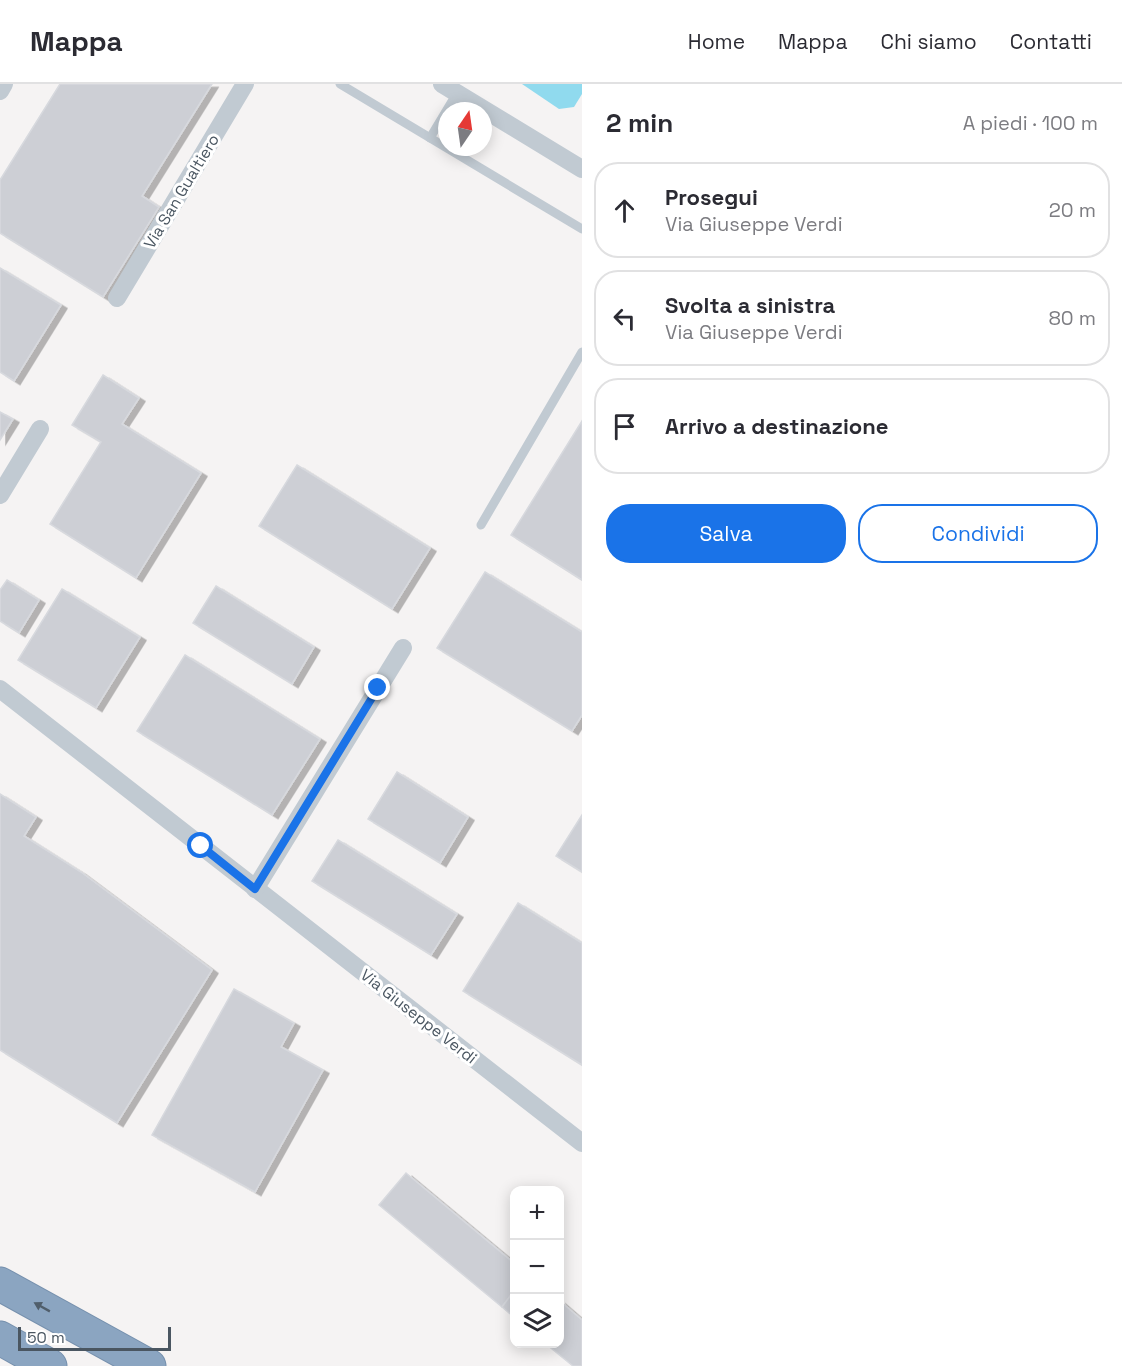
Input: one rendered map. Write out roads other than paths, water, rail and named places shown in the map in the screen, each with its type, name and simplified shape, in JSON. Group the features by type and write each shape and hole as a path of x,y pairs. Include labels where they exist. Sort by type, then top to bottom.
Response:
{"highway":[{"path":"0,1284 149,1366"},
{"path":"0,1338 50,1366"}],"street":[{"path":"0,91 4,84"},
{"name":"Via San Gualtiero","path":"117,298 245,84"},
{"path":"450,89 582,169"},
{"path":"0,495 40,429"},
{"path":"255,889 403,648"},
{"name":"Via Giuseppe Verdi","path":"0,689 582,1143"}],"lane":[{"path":"339,84 582,229"},
{"path":"430,138 450,89"},
{"path":"481,525 582,352"}],"water":[{"path":"522,84 582,84 582,94 574,107 559,109"}]}
